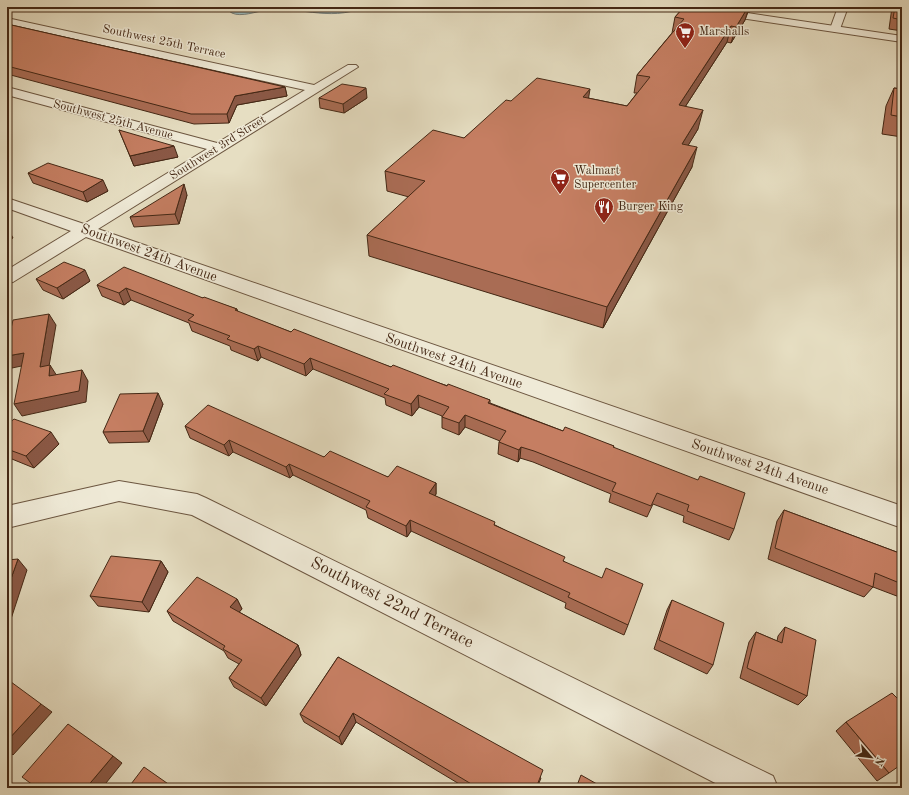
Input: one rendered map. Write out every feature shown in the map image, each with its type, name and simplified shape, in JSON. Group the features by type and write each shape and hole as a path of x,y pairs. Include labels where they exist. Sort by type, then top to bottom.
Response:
{"street":[{"path":"687,7 902,39"},
{"path":"835,29 843,7"},
{"name":"Southwest 25th Terrace","path":"7,21 315,89"},
{"name":"Southwest 3rd Street","path":"7,278 352,67"},
{"name":"Southwest 25th Avenue","path":"7,91 218,148"},
{"name":"Southwest 24th Avenue","path":"7,203 902,517"},
{"name":"Southwest 22nd Terrace","path":"7,517 119,491 197,505 761,788"}],"water":[{"path":"233,7 365,7 338,13 275,9 240,15 229,11 229,9"}],"building":[{"path":"684,7 748,7 736,27 731,26 679,105 703,110 682,144 697,147 607,307 367,235 425,181 385,171 433,130 464,138 506,100 511,101 537,78 590,89 583,97 627,106 650,77 637,75 684,19 675,17"},
{"path":"895,7 902,7 902,20 893,18"},
{"path":"7,24 285,87 235,96 227,114 191,114 7,66"},
{"path":"342,84 366,88 343,104 319,98"},
{"path":"894,88 902,89 902,117 891,115"},
{"path":"119,130 174,146 130,156"},
{"path":"48,163 103,180 83,192 28,173"},
{"path":"184,184 175,214 130,217"},
{"path":"64,262 85,270 57,288 36,279"},
{"path":"124,267 203,298 204,297 237,309 235,310 291,332 294,329 391,367 393,365 447,386 448,384 490,400 488,403 563,431 565,427 698,480 700,476 745,493 734,529 687,511 689,505 657,493 651,506 612,491 616,483 534,451 521,447 519,450 499,442 506,431 465,415 459,423 442,417 449,407 418,395 411,404 384,394 389,389 310,358 304,364 258,346 254,349 227,339 230,336 188,320 194,315 126,288 119,293 97,285"},
{"path":"49,314 40,367 50,365 49,376 82,370 79,391 14,404 24,353 7,356 7,346 13,320"},
{"path":"158,393 143,431 103,432 120,394"},
{"path":"208,405 324,457 330,451 388,477 397,466 436,483 429,493 495,522 494,525 565,557 563,561 602,578 606,568 643,584 628,625 568,597 570,593 410,520 406,526 366,507 370,501 289,464 286,467 229,440 224,445 185,426"},
{"path":"14,419 51,432 26,456 7,449 7,425"},
{"path":"784,510 902,554 902,584 875,573 873,587 775,548"},
{"path":"111,556 161,561 142,602 90,596"},
{"path":"18,559 7,590 7,560"},
{"path":"197,577 237,599 230,607 298,645 261,698 229,678 242,660 223,649 225,646 167,611"},
{"path":"672,600 724,623 713,665 659,640"},
{"path":"785,627 816,640 807,696 747,668 756,632 782,643"},
{"path":"338,657 543,770 536,788 478,788 353,713 339,737 300,714"},
{"path":"7,679 41,704 7,741"},
{"path":"892,693 902,703 902,764 889,773 846,722"},
{"path":"68,724 113,756 86,788 37,788 22,777"},
{"path":"144,767 174,788 128,788"},
{"path":"581,775 604,788 576,788"}],"place":[{"name":"Marshalls","path":"685,49"},
{"name":"Walmart Supercenter","path":"560,195"},
{"name":"Burger King","path":"604,224"}]}
